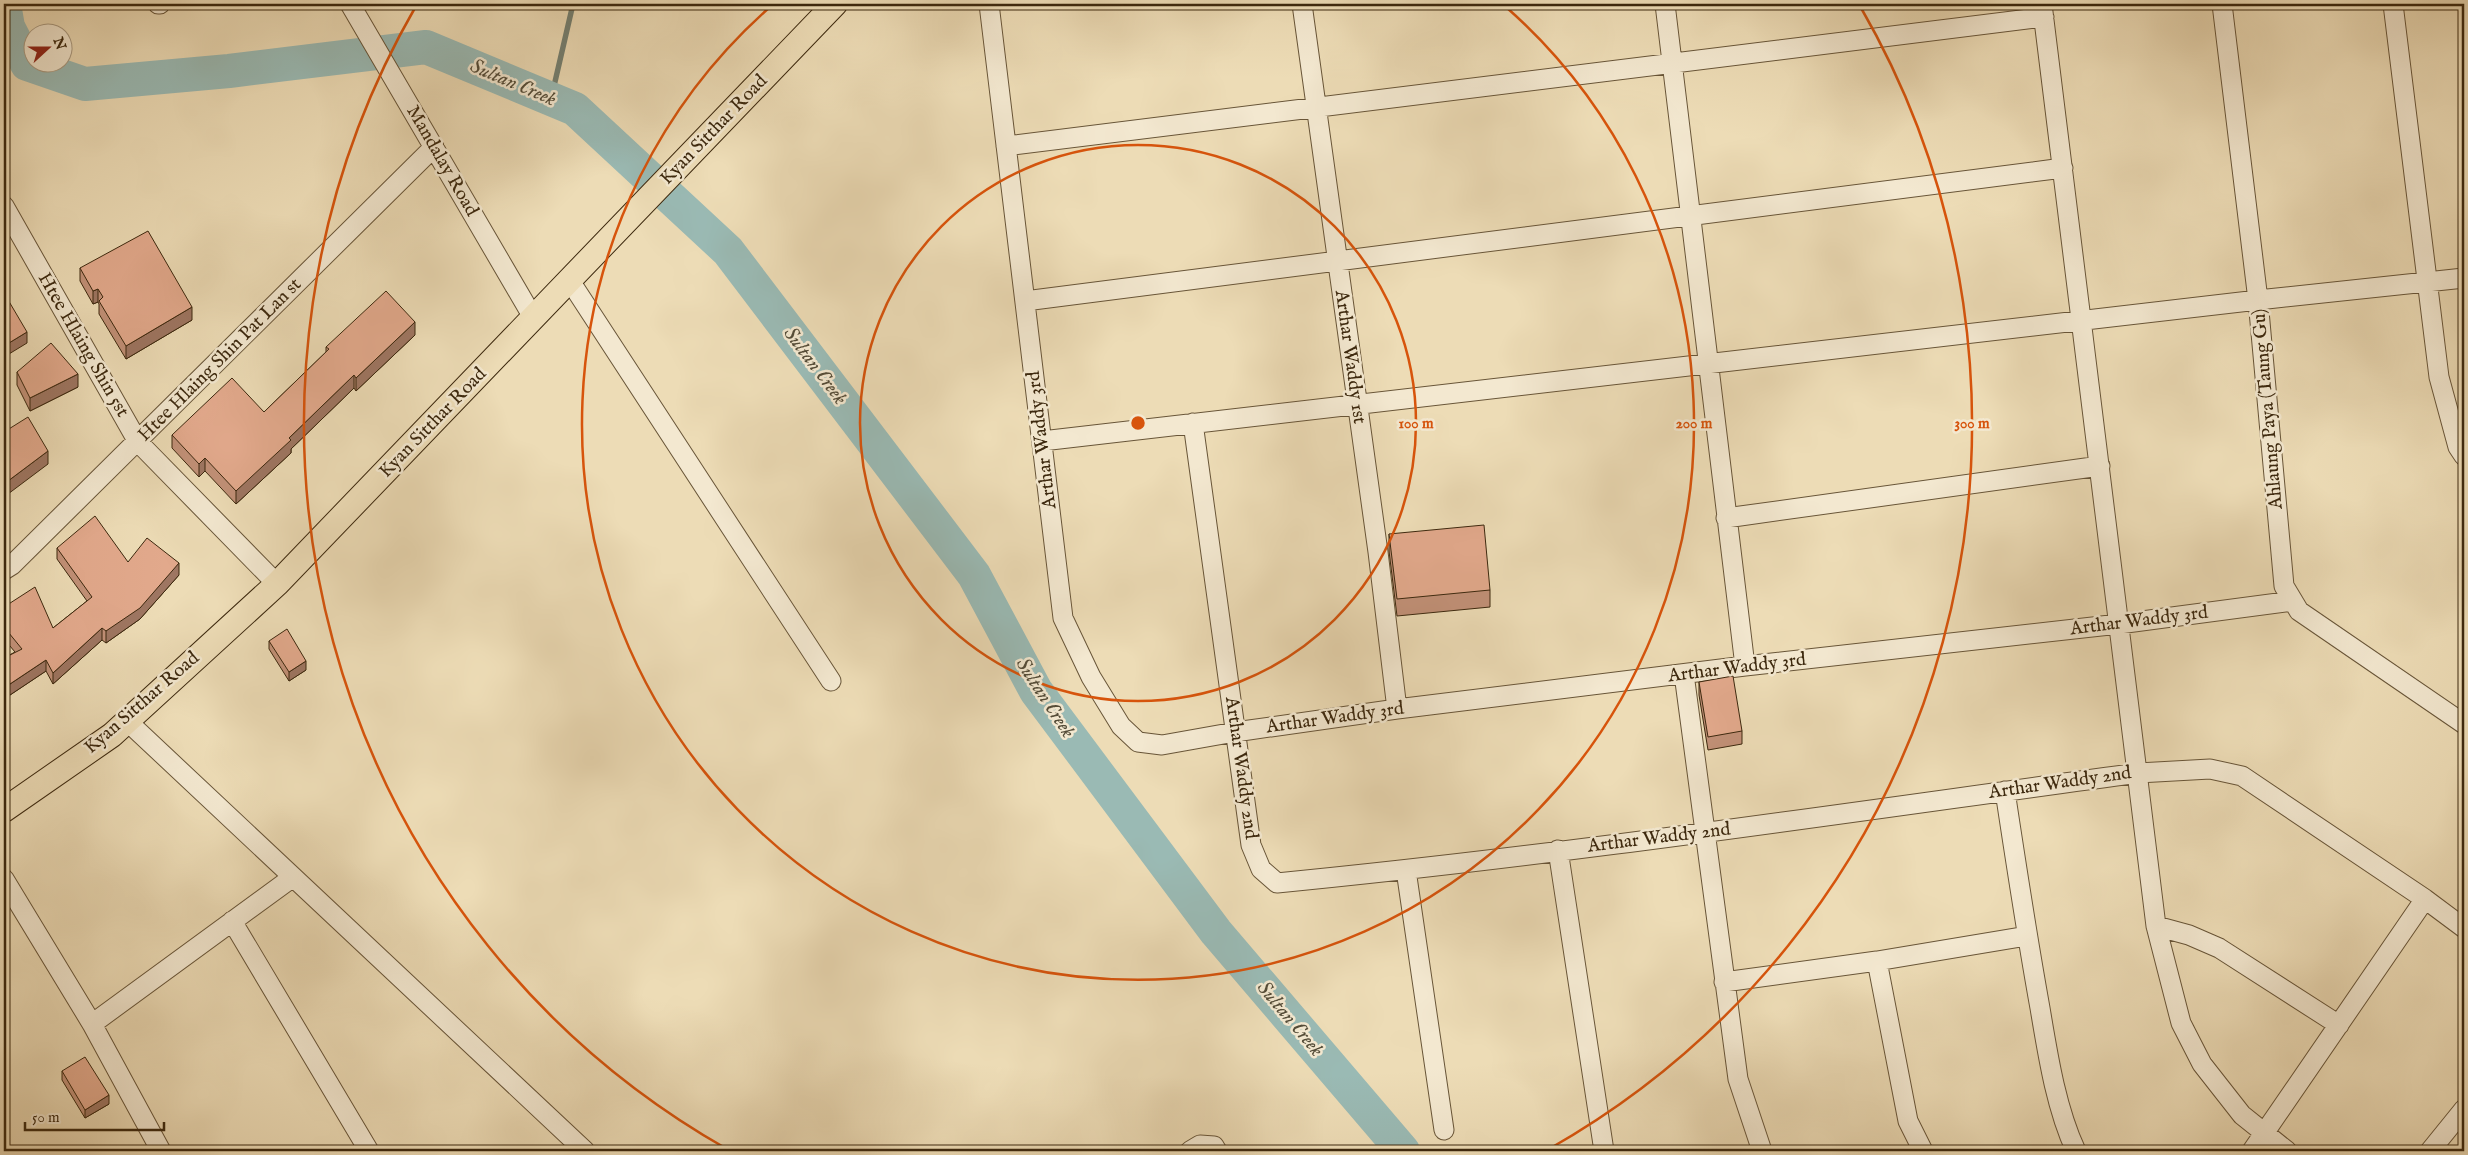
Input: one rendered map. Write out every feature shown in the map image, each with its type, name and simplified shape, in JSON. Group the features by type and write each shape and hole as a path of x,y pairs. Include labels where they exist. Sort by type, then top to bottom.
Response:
{"main road":[{"name":"Kyan Sitthar Road","path":"4,810 112,735 277,584 835,4"}],"street":[{"name":"Mandalay Road","path":"350,4 534,319"},
{"name":"Arthar Waddy 3rd","path":"989,4 1063,618 1091,677 1121,726 1138,742 1162,745 1235,732 1396,710 1745,666 2119,624 2292,601"},
{"name":"Arthar Waddy 1st","path":"1302,4 1378,552 1396,710"},
{"path":"1665,4 1745,666"},
{"name":"Ahlaung Paya (Taung Gu)","path":"2222,4 2258,300 2284,586 2299,611 2464,724"},
{"path":"2393,4 2439,377 2458,446 2464,456"},
{"path":"1006,146 1672,63 2043,10 2156,926 2181,1023 2202,1064 2242,1115 2287,1151"},
{"name":"Htee Hlaing Shin Pat Lan st","path":"6,563 138,442 434,147"},
{"path":"1025,301 2063,168"},
{"name":"Htee Hlaing Shin 5st","path":"4,206 138,442 277,584"},
{"path":"1042,441 2082,320 2464,278"},
{"path":"570,281 831,681"},
{"name":"Arthar Waddy 2nd","path":"1194,424 1251,845 1261,869 1276,883 1406,870 1704,833 2138,772 2210,769 2242,776 2425,899 2464,928"},
{"path":"1726,518 2100,466"},
{"path":"1684,674 1738,1079 1762,1151"},
{"path":"127,721 585,1151"},
{"path":"2005,791 2027,936 2049,1057 2069,1136 2076,1151"},
{"path":"1558,850 1604,1151"},
{"path":"1406,870 1444,1130"},
{"path":"92,1024 293,877"},
{"path":"4,879 92,1024 161,1151"},
{"path":"2252,1151 2425,899"},
{"path":"232,921 369,1151"},
{"path":"2156,926 2189,935 2219,948 2339,1025"},
{"path":"1724,982 1877,961 2027,936"},
{"path":"1877,961 1908,1121 1923,1151"},
{"path":"2430,1151 2464,1109"},
{"path":"1190,1151 1200,1145 1214,1146 1217,1151"}],"building":[{"path":"148,231 192,307 126,346 99,301 103,297 98,289 93,291 80,268"},
{"path":"386,291 415,322 356,378 354,375 289,438 291,440 236,491 205,458 199,464 172,435 232,378 264,412 329,349 326,347"},
{"path":"4,293 27,332 4,346"},
{"path":"51,343 78,374 30,398 17,372"},
{"path":"28,417 48,451 4,484 4,432"},
{"path":"95,516 128,562 147,538 179,563 140,608 106,631 102,628 53,673 46,660 4,688 4,658 22,649 4,627 4,607 35,587 53,628 92,597 57,548"},
{"path":"1484,525 1490,590 1397,599 1389,534"},
{"path":"287,629 306,661 289,672 269,641"},
{"path":"1733,676 1742,731 1708,737 1699,682"},
{"path":"85,1057 109,1095 85,1110 62,1071"}],"waterway":[{"name":"Sultan Creek","path":"4,4 8,27 27,64 85,84 229,71 426,47 575,109 728,251 974,575 1036,691 1216,932 1403,1151"},
{"path":"551,99 573,4"}]}
